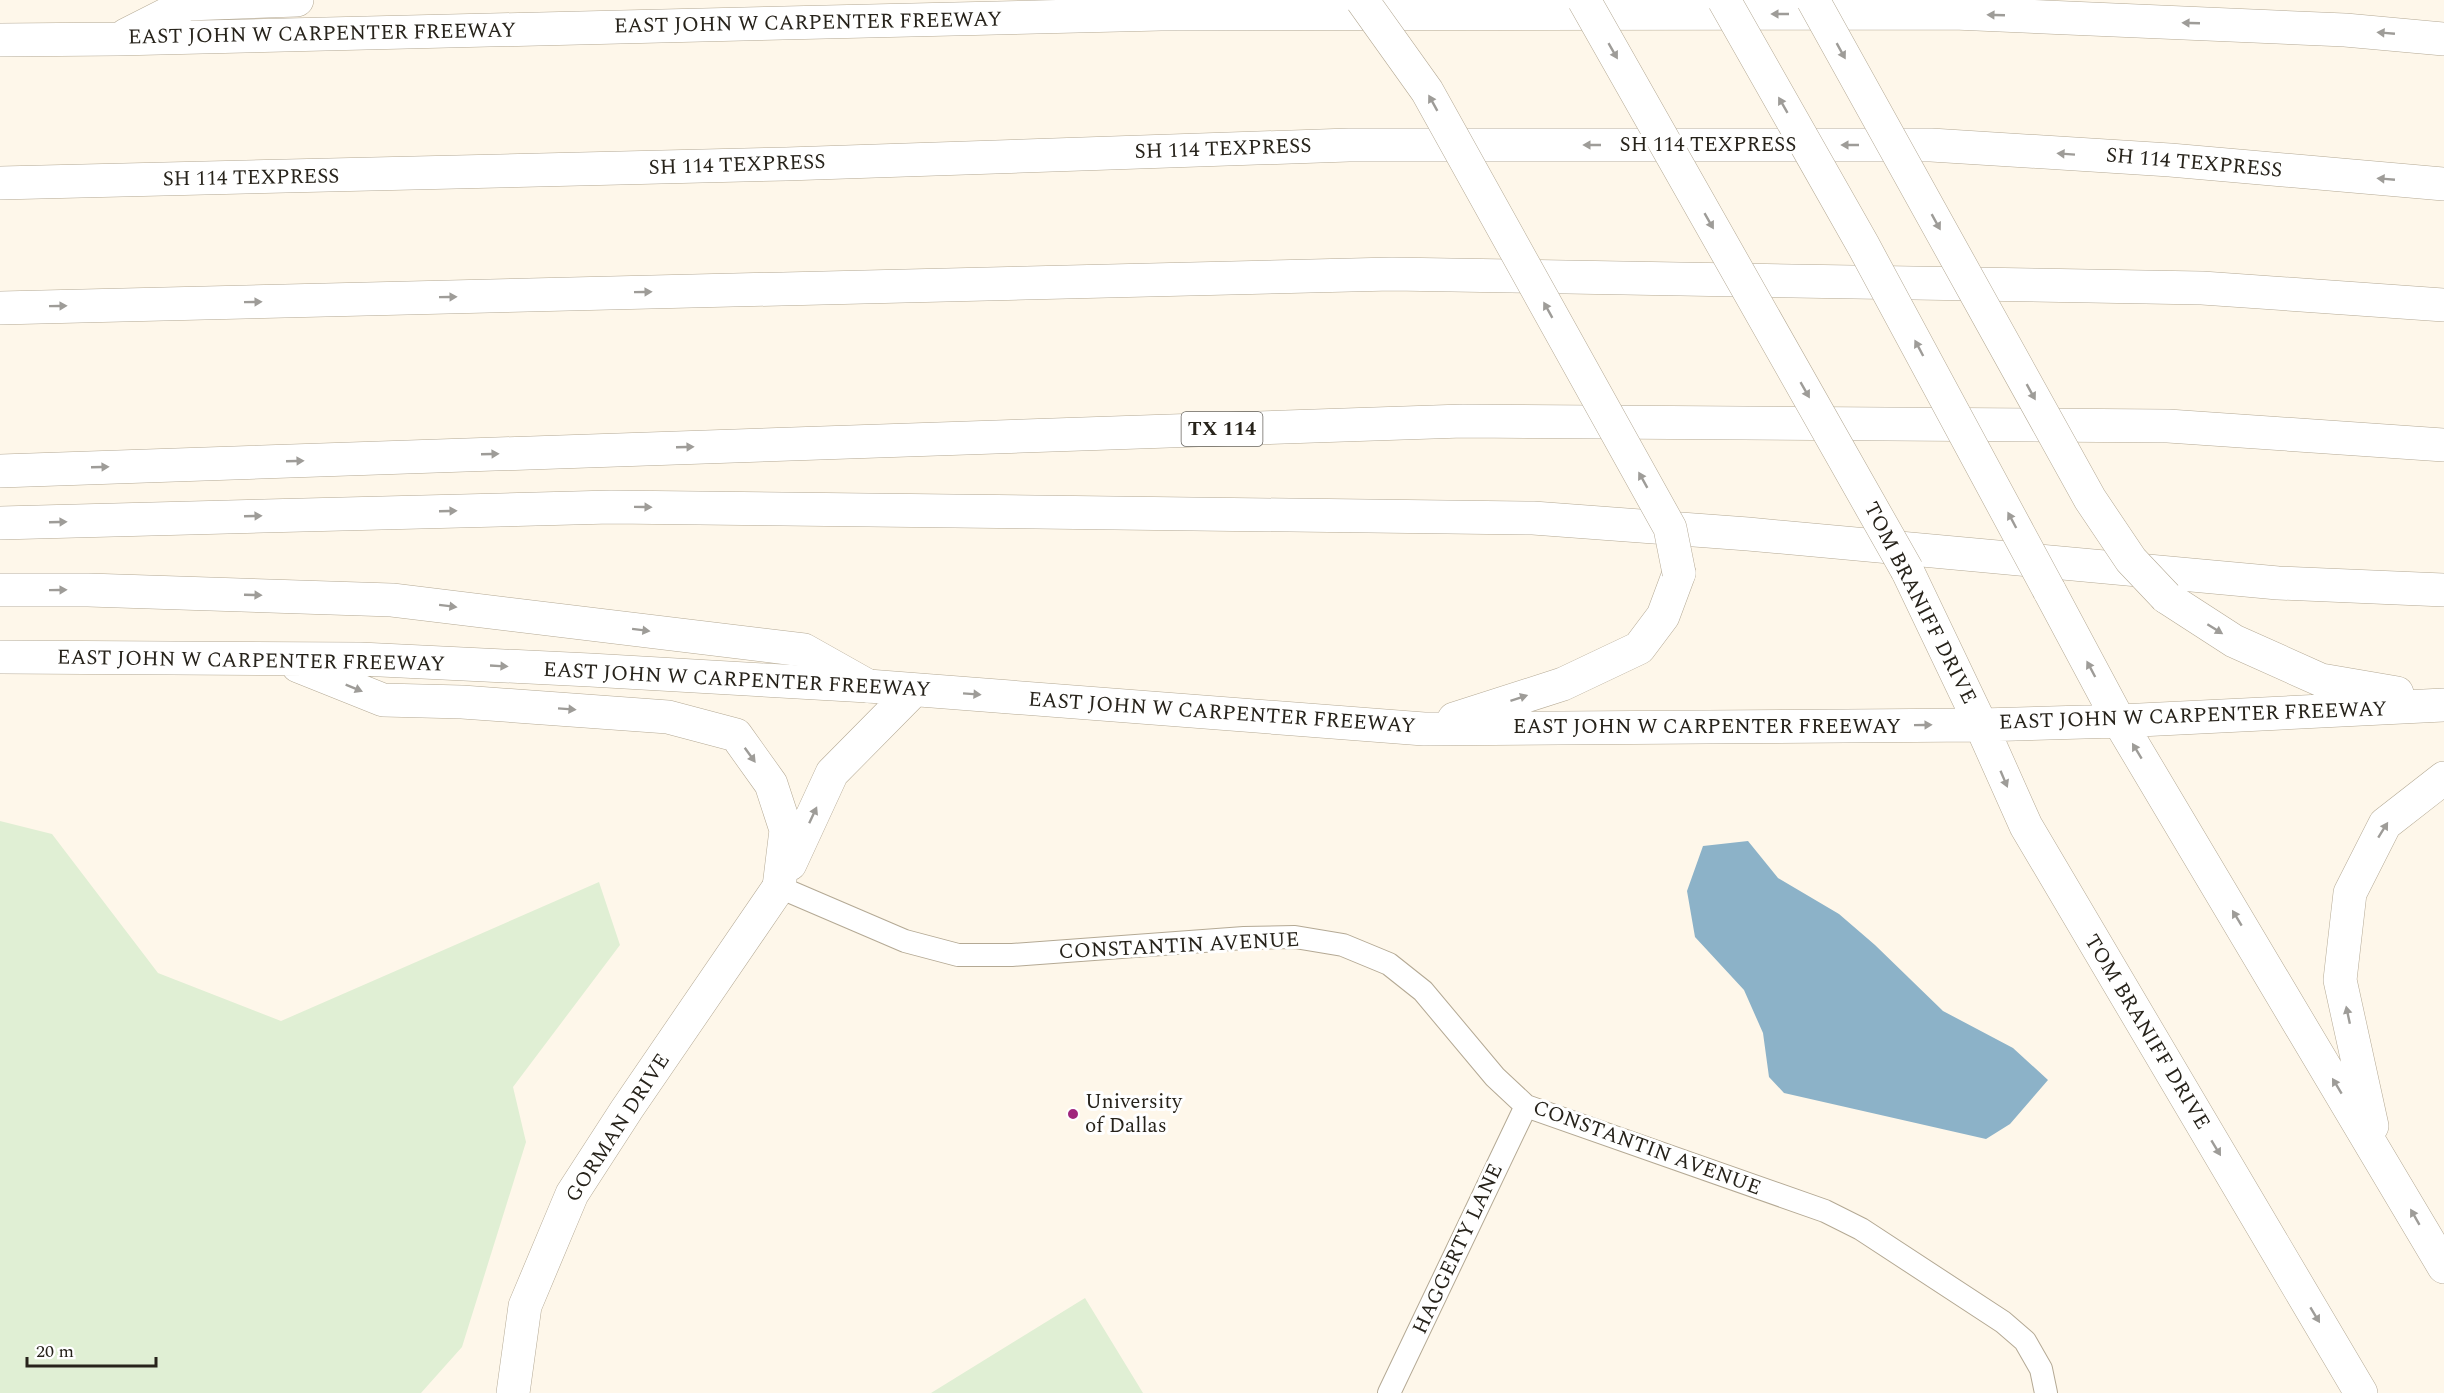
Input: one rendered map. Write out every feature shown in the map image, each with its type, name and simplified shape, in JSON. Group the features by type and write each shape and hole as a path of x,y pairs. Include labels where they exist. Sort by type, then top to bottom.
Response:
{"main road":[{"path":"118,39 187,4 297,0"},
{"path":"1362,0 1427,91 1670,528 1679,573 1663,616 1640,648 1563,684 1424,729"},
{"name":"TOM BRANIFF DRIVE","path":"1584,0 1907,570 1981,724 2026,826 2361,1393"},
{"path":"1724,0 1863,245 2119,721 2444,1267"},
{"path":"1813,0 2090,499 2131,560 2166,597 2234,641 2320,680 2444,703"},
{"name":"EAST JOHN W CARPENTER FREEWAY","path":"0,40 1161,14 1943,13 2333,29 2444,39"},
{"name":"SH 114 TEXPRESS","path":"0,183 786,164 1349,145 1931,145 2170,160 2444,184"},
{"path":"0,308 1392,274 2202,288 2444,305"},
{"name":"TX 114","path":"0,471 1463,421 2168,426 2444,445"},
{"path":"0,523 611,507 1533,518 1748,534 2278,583 2444,590"},
{"path":"0,590 88,590 392,600 804,650 868,686"},
{"name":"EAST JOHN W CARPENTER FREEWAY","path":"0,657 382,660 868,686 1424,729 2119,721 2444,703"},
{"path":"280,659 383,700 462,702 668,717 736,735 771,784 786,830 779,887"},
{"name":"GORMAN DRIVE","path":"513,1393 525,1306 573,1194 627,1109 779,887 832,773 914,690"},
{"path":"2378,1154 2340,980 2350,893 2385,824 2444,778"}],"lane":[{"name":"CONSTANTIN AVENUE","path":"779,887 905,941 958,955 1012,955 1254,938 1295,937 1343,945 1389,964 1423,991 1495,1077 1526,1106 1825,1211 1862,1229 2003,1322 2025,1341 2041,1369 2046,1393"},
{"name":"HAGGERTY LANE","path":"1389,1393 1526,1106"}],"green space":[{"path":"0,821 52,834 158,973 281,1021 599,882 620,945 513,1087 526,1142 462,1347 421,1393 0,1393"},
{"path":"1085,1298 1143,1393 931,1393"}],"water":[{"path":"1748,841 1778,878 1839,914 1875,945 1943,1011 2013,1048 2048,1080 2010,1124 1986,1139 1784,1093 1769,1077 1763,1033 1744,990 1695,937 1687,891 1703,846"}],"place":[{"name":"University of Dallas","path":"1073,1114"}]}
